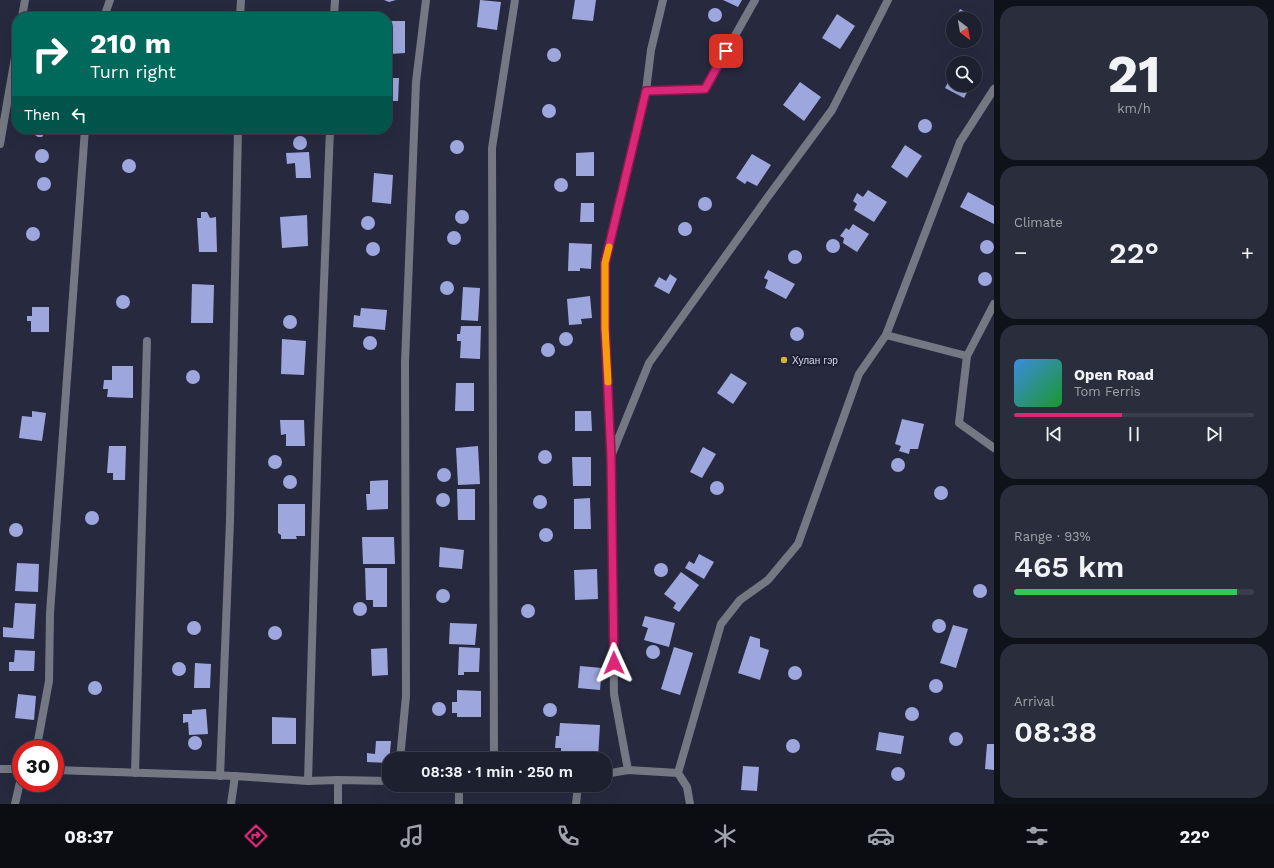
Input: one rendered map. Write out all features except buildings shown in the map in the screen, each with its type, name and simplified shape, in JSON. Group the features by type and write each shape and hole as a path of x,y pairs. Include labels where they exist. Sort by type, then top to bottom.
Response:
{"street":[{"path":"23,12 25,0"},
{"path":"106,12 110,0"},
{"path":"240,12 241,0"},
{"path":"334,12 335,0"},
{"path":"401,752 406,696 405,363 416,82 426,0"},
{"path":"494,752 492,148 515,0"},
{"path":"628,770 614,694 611,457 605,328 605,263 646,91 651,50 663,0"},
{"path":"646,91 705,89 755,0"},
{"path":"611,457 649,363 766,198 832,110 888,0"},
{"path":"0,144 12,75"},
{"path":"690,804 687,787 678,773 721,624 740,600 768,580 798,544 859,374 886,335 960,142 994,89"},
{"path":"38,740 49,680 50,613 85,134"},
{"path":"220,776 230,521 238,134"},
{"path":"308,781 318,444 330,134"},
{"path":"994,304 967,356 959,423 994,448"},
{"path":"886,335 967,356"},
{"path":"135,773 147,341"},
{"path":"0,769 12,769"},
{"path":"64,770 235,776 308,781 382,781"},
{"path":"612,773 628,770 678,773"},
{"path":"231,804 235,776"},
{"path":"338,780 338,804"},
{"path":"15,804 18,792"},
{"path":"459,792 459,804"},
{"path":"576,804 577,792"}],"slow traffic":[{"path":"608,382 605,328 605,263 609,247"}],"place":[{"name":"Хулан гэр","path":"784,360"}],"route":[{"path":"614,663 611,457 605,328 605,263 646,91 705,89 726,51"}]}
